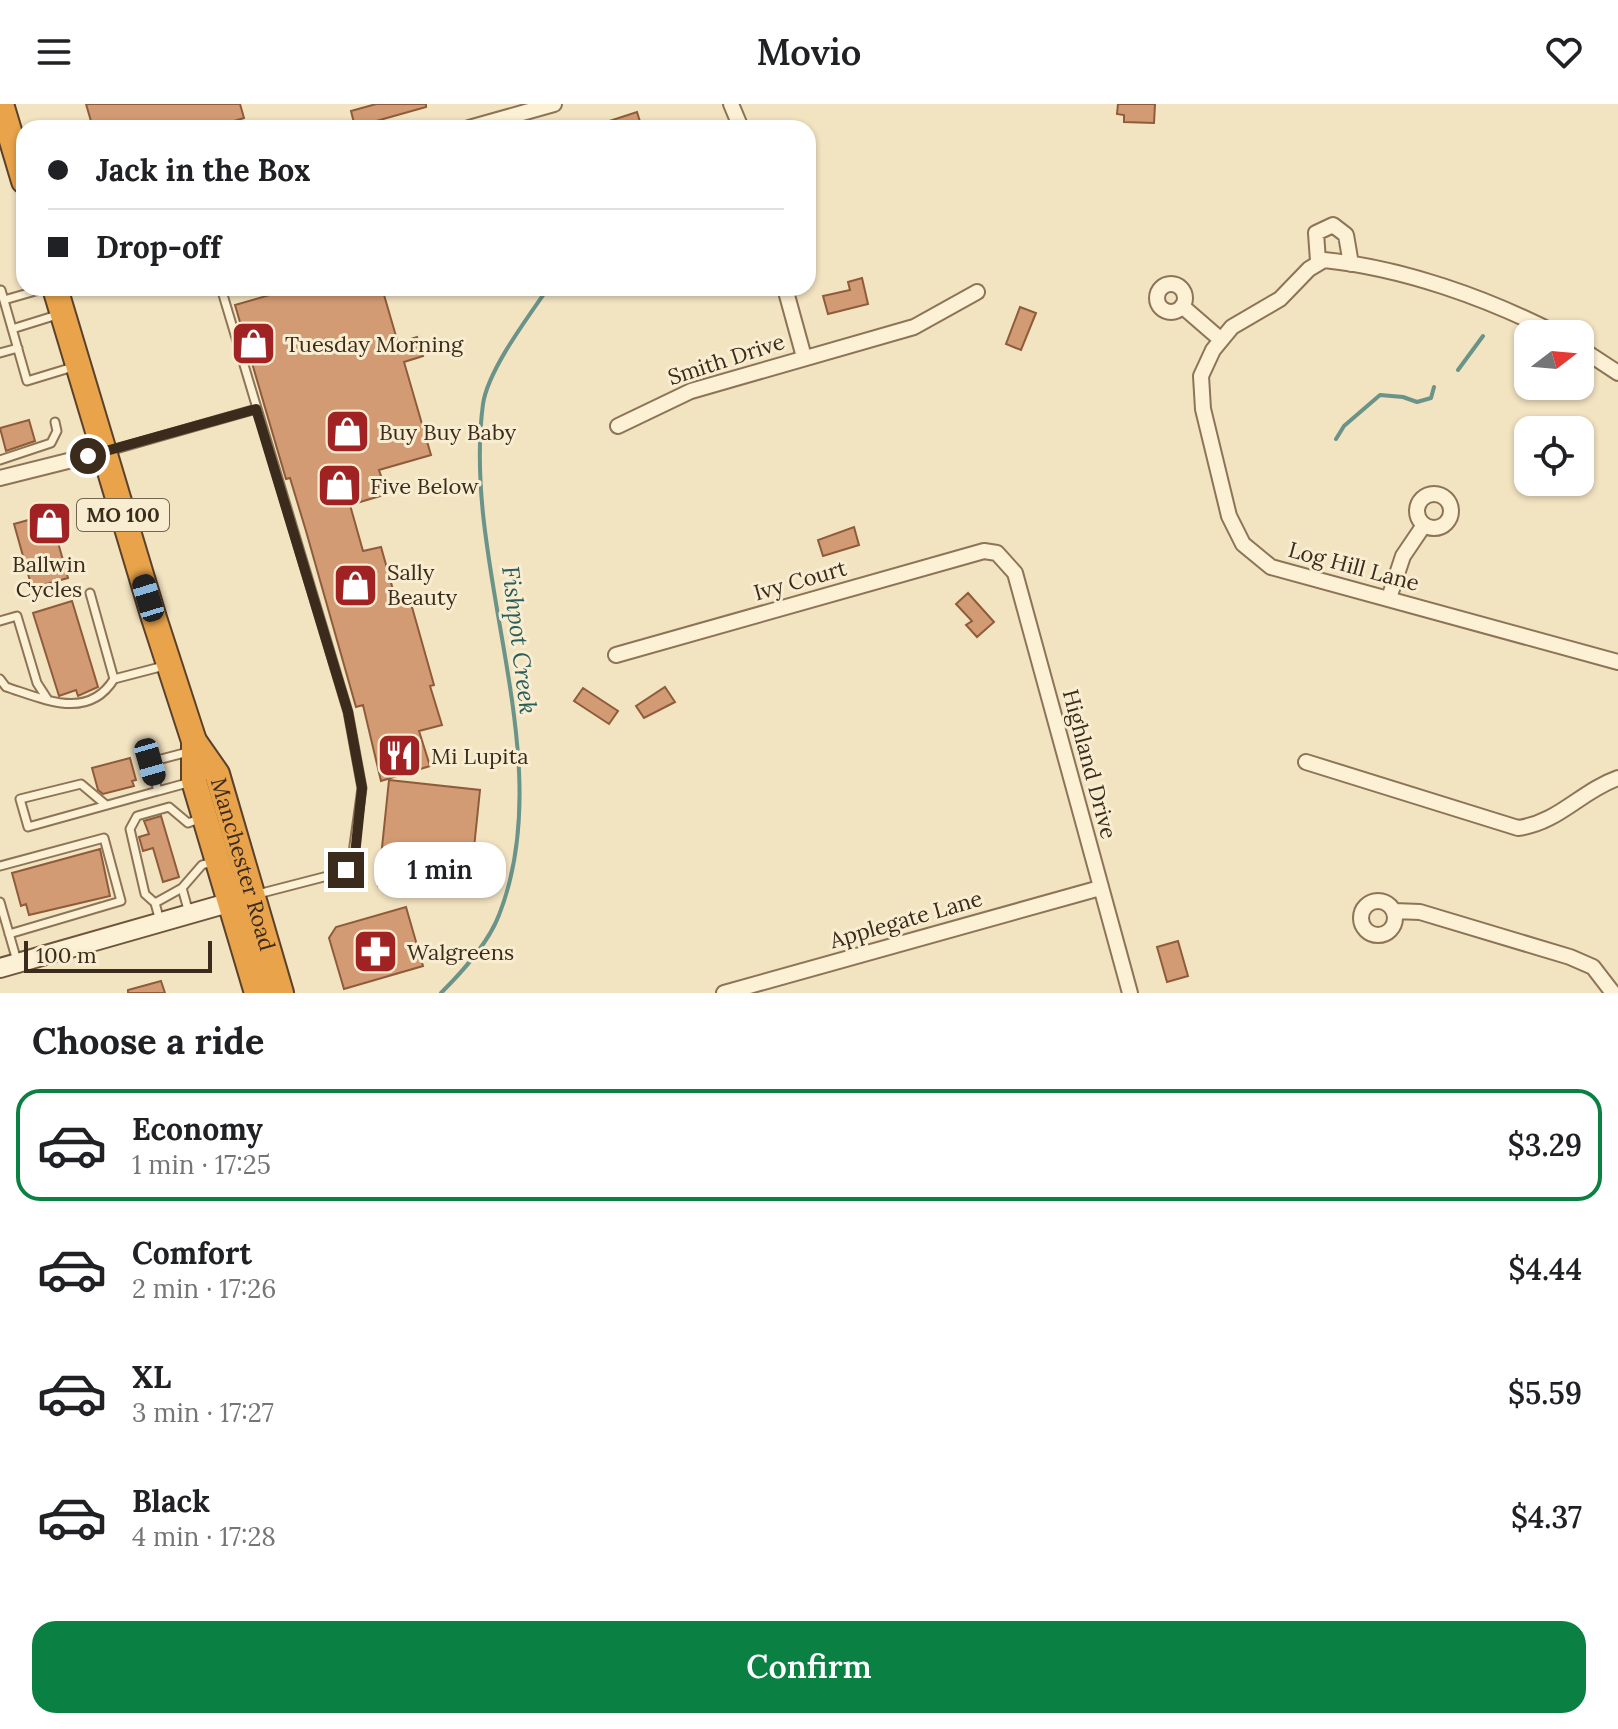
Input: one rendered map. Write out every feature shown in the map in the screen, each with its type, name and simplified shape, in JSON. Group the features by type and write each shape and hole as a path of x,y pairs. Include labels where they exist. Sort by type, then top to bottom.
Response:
{"highway":[{"path":"1,104 16,136"},
{"name":"Manchester Road","path":"57,296 194,746 194,781 218,860 242,899 281,993"},
{"name":"Manchester Road","path":"194,746 217,774 257,993"}],"main road":[{"path":"9,966 242,899"}],"street":[{"path":"497,120 554,104"},
{"path":"1351,264 1346,235 1333,225 1316,233 1318,261 1351,264 1490,301 1529,320"},
{"name":"Log Hill Lane","path":"1318,261 1280,299 1241,320 1220,339 1201,376 1200,392 1229,516 1243,544 1271,567 1291,575 1389,598 1618,662"},
{"name":"Smith Drive","path":"618,426 675,397 914,327 977,292"},
{"name":"Smith Drive","path":"787,296 804,357"},
{"path":"1182,306 1220,339"},
{"path":"1594,357 1618,373"},
{"path":"0,478 104,452"},
{"path":"1389,598 1403,556 1424,525"},
{"name":"Ivy Court","path":"616,655 984,551 997,553"},
{"name":"Highland Drive","path":"997,553 1015,573 1130,993"},
{"path":"1306,762 1518,828 1552,819 1601,784 1618,778"},
{"name":"Applegate Lane","path":"724,993 1100,888"},
{"path":"1394,911 1420,912 1570,957 1593,967 1613,993"}],"lane":[{"path":"1,290 27,381 78,365"},
{"path":"4,300 18,296"},
{"path":"223,296 348,712 362,788 351,867 242,899"},
{"path":"12,329 63,314"},
{"path":"0,353 18,348"},
{"path":"104,452 256,409"},
{"path":"0,460 51,443 57,431 55,422"},
{"path":"0,679 6,687 70,706 105,695 114,679 90,593"},
{"path":"0,621 17,616 37,683 48,700"},
{"path":"114,679 170,665"},
{"path":"158,791 150,762 194,746"},
{"path":"106,805 81,784 20,799 28,827 194,781"},
{"path":"161,923 155,903 145,894 130,829 137,816 169,807 188,823 205,817"},
{"path":"0,866 104,838 121,901 9,934"},
{"path":"155,903 182,888 202,865 218,860"},
{"path":"182,888 190,915"},
{"path":"0,902 9,934 9,966"}],"building":[{"path":"86,104 240,104 244,118 237,120 91,120"},
{"path":"376,104 426,104 426,107 380,120 353,120 351,111"},
{"path":"1118,104 1155,104 1154,123 1124,122 1124,115 1117,114"},
{"path":"637,112 640,120 612,120"},
{"path":"862,278 868,304 828,314 823,296 850,290 848,282"},
{"path":"266,296 384,296 398,343 417,337 423,356 404,362 431,455 379,470 387,494 350,505 363,551 381,547 397,604 410,600 442,725 419,731 430,766 381,781 363,705 356,707 306,531 290,478 286,479 235,305"},
{"path":"1020,307 1036,313 1021,350 1006,344"},
{"path":"29,420 35,441 6,451 0,428"},
{"path":"50,514 68,578 32,588 14,524"},
{"path":"854,527 859,545 823,556 818,540"},
{"path":"968,593 994,622 977,637 966,625 972,621 956,604"},
{"path":"72,601 98,687 78,696 76,690 59,696 33,613"},
{"path":"665,687 675,702 644,718 636,706"},
{"path":"583,688 618,711 609,724 574,701"},
{"path":"130,758 136,780 132,781 134,786 103,794 98,790 92,768"},
{"path":"389,780 480,790 469,896 378,886"},
{"path":"161,816 179,877 163,882 153,848 143,851 139,837 149,834 144,821"},
{"path":"100,849 110,896 29,915 26,904 21,906 12,873"},
{"name":"Walgreens","path":"406,907 423,966 344,989 329,938 336,927"},
{"path":"1178,941 1188,976 1167,982 1157,947"},
{"path":"161,981 165,993 128,993 128,990"}],"waterway":[{"name":"Fishpot Creek","path":"441,993 474,957 494,926 515,854 520,792 515,727 485,531 480,467 483,404 500,360 542,296"},
{"path":"1458,370 1483,336"},
{"path":"1336,439 1344,426 1380,395 1417,402 1431,398 1434,387"}],"place":[{"name":"Tuesday Morning","path":"254,344"},
{"name":"Buy Buy Baby","path":"348,432"},
{"name":"Five Below","path":"339,486"},
{"name":"Ballwin Cycles","path":"49,523"},
{"name":"Sally Beauty","path":"356,585"},
{"name":"Mi Lupita","path":"400,756"},
{"name":"Walgreens","path":"376,952"}],"route":[{"path":"88,456 256,409 348,712 362,788 355,855 351,867 346,870"}]}
